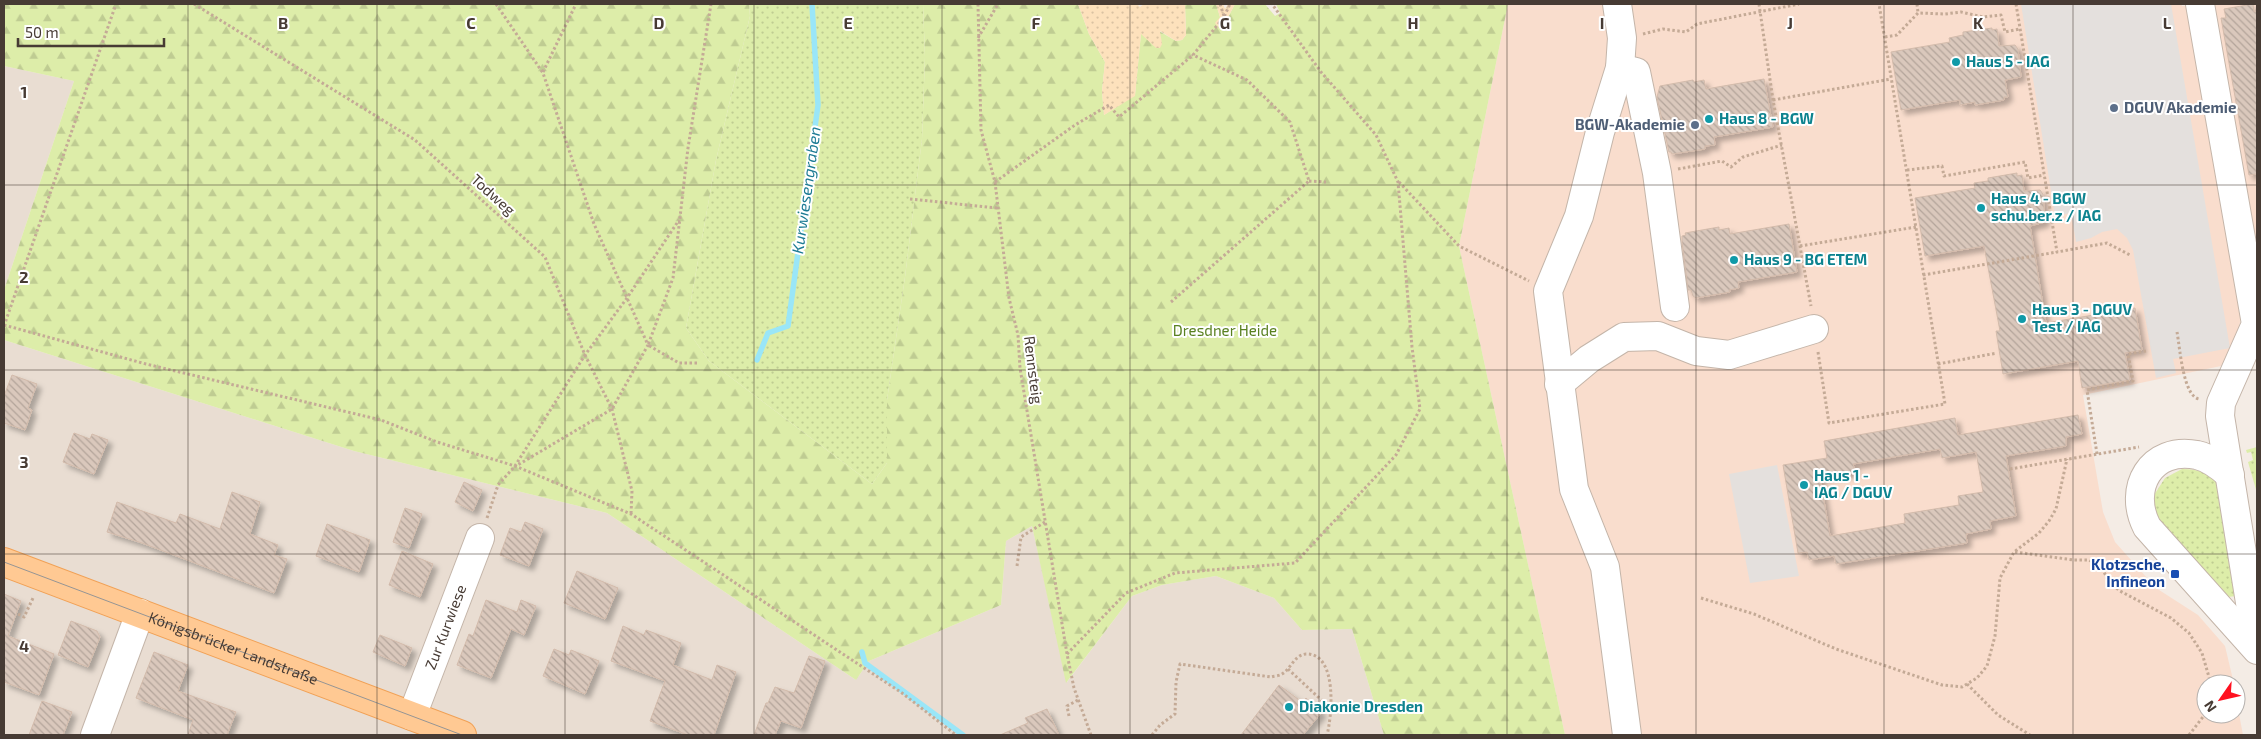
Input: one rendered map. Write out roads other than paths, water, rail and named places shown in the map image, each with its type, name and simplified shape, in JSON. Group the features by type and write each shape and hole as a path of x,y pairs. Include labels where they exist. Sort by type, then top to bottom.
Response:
{"main road":[{"name":"Königsbrücker Landstraße","path":"4,562 462,735"}],"street":[{"path":"1617,4 1622,38 1620,68 1600,132 1579,216 1548,291 1574,489 1605,566 1627,735"},
{"path":"2200,4 2256,324 2221,404 2221,423 2230,475 2247,513 2257,648"},
{"path":"1620,68 1636,72 1657,173 1675,307"},
{"path":"1559,384 1588,359 1624,337 1658,336 1696,351 1729,354 1814,329"},
{"path":"2230,475 2215,462 2198,456 2178,455 2164,460 2155,464 2143,479 2140,488 2139,508 2147,527 2257,648"},
{"name":"Zur Kurwiese","path":"412,716 480,538"},
{"path":"95,735 140,613"}],"waterway":[{"name":"Kurwiesengraben","path":"757,360 768,333 788,326 818,105 812,4"},
{"path":"862,652 865,663 963,735"}],"tram line":[{"path":"4,562 462,735"}],"place":[{"name":"Haus 5 - IAG","path":"1956,62"},
{"name":"DGUV Akademie","path":"2114,108"},
{"name":"Haus 8 - BGW","path":"1709,119"},
{"name":"BGW-Akademie","path":"1695,125"},
{"name":"Haus 4 - BGW schu.ber.z / IAG","path":"1981,208"},
{"name":"Haus 9 - BG ETEM","path":"1734,260"},
{"name":"Haus 3 - DGUV Test / IAG","path":"2022,319"},
{"name":"Haus 1 - IAG / DGUV","path":"1804,485"},
{"name":"Klotzsche, Infineon","path":"2175,574"},
{"name":"Diakonie Dresden","path":"1289,707"}],"park label":[{"name":"Dresdner Heide","path":"1225,331"}]}
